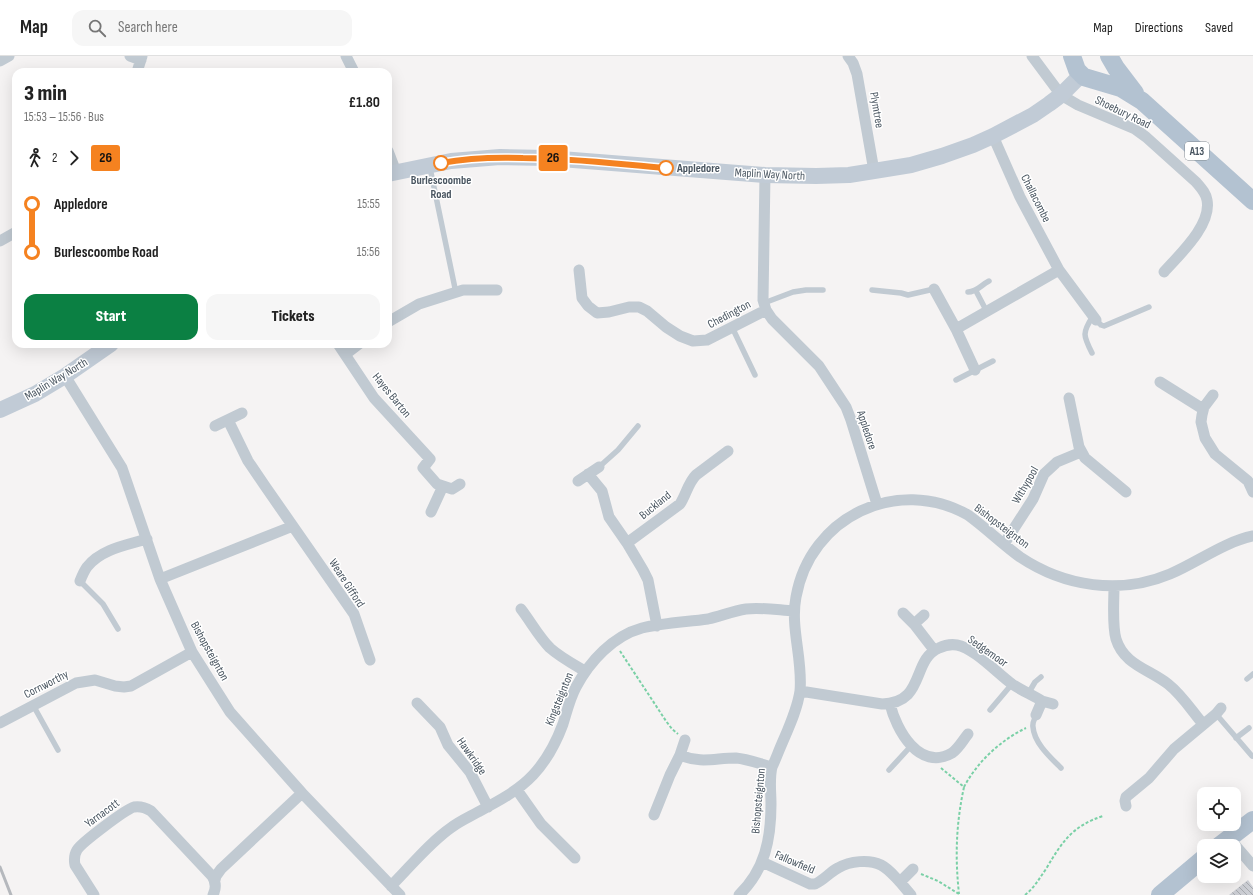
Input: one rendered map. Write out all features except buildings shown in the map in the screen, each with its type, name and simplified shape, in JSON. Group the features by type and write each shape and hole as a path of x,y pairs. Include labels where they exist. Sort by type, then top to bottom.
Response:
{"main road":[{"name":"A13","path":"1080,66 1104,76 1108,72 1110,63 1109,56"},
{"name":"A13","path":"1109,56 1116,68 1142,101"},
{"name":"A13","path":"1080,66 1122,88 1142,101 1253,201"},
{"path":"1228,839 1253,820"},
{"path":"1160,895 1197,864"}],"street":[{"path":"0,61 9,56"},
{"path":"346,56 352,68"},
{"name":"Plymtree","path":"848,56 853,63 857,74 874,171"},
{"name":"Shoebury Road","path":"1032,56 1061,95 1078,105 1135,129 1146,136 1196,182 1203,191 1207,200 1208,209 1206,220 1198,232 1164,272"},
{"name":"Maplin Way North","path":"392,173 429,165 469,159 500,157 548,158 765,175 849,175 911,165 942,156 993,136 1033,115 1061,95 1080,66"},
{"name":"Challacombe","path":"993,136 1020,197 1059,270 1094,318"},
{"path":"765,175 763,282 765,306"},
{"path":"0,241 12,234"},
{"name":"Chedington","path":"579,270 582,298 588,306 597,312 639,308 647,311 666,327 680,336 693,341 708,340 765,306"},
{"path":"956,329 1059,270"},
{"path":"392,320 419,304 463,290 497,290"},
{"path":"934,290 956,329 975,370"},
{"name":"Appledore","path":"765,306 772,319 820,366 846,407 876,504"},
{"name":"Maplin Way North","path":"1,408 35,394 65,376 105,348"},
{"name":"Hayes Barton","path":"341,348 374,398 430,459 423,468 437,484 443,486"},
{"path":"346,354 354,348"},
{"name":"Bishopsteignton","path":"65,376 122,468 160,579 192,652 230,712 302,793 400,895"},
{"path":"1160,382 1204,409"},
{"path":"1213,395 1204,407 1201,422 1205,438 1215,454 1250,479 1253,492"},
{"path":"1069,398 1081,452 1085,458 1126,492"},
{"path":"215,426 242,413"},
{"name":"Weare Gifford","path":"228,420 248,461 354,614 370,660"},
{"name":"Buckland","path":"627,543 680,504 696,475 728,451"},
{"name":"Withypool","path":"1004,544 1033,499 1044,474 1057,462 1081,452"},
{"path":"578,481 599,467"},
{"path":"588,474 602,492 609,517 627,543 648,580 657,626"},
{"path":"431,512 443,486 452,490 460,484"},
{"name":"Bishopsteignton","path":"739,895 757,872 762,862 770,832 772,767 794,712 800,691 799,661 794,611 803,572 809,558 817,546 831,530 847,518 876,504 896,501 918,500 945,505 960,510 968,515 1004,544 1036,566 1053,575 1076,582 1114,586 1149,581 1170,574 1228,545 1253,536"},
{"path":"160,579 294,526"},
{"path":"80,581 86,567 101,555 111,550 147,540"},
{"path":"1114,586 1114,624 1116,638 1120,647 1133,663 1169,685 1203,724"},
{"path":"521,609 543,640 551,648 585,671"},
{"name":"Kingsteignton","path":"391,886 453,826 517,790 532,776 552,750 570,701 585,671 598,656 614,642 641,629 708,618 746,609 794,611"},
{"path":"800,691 882,704 898,702 909,693 915,684 925,661 934,650 914,624 903,613"},
{"path":"914,624 924,615"},
{"name":"Sedgemoor","path":"934,650 947,645 957,645 965,648 1012,684 1042,701 1053,704"},
{"name":"Cornworthy","path":"0,723 76,683 95,680 115,686 131,686 192,652"},
{"path":"1036,715 1042,701"},
{"name":"Hawkridge","path":"416,703 440,727 448,745 470,772 488,807"},
{"path":"890,704 899,728 906,740 912,746 933,758 952,752 960,745 968,734"},
{"path":"1126,806 1126,797 1149,778 1174,749 1218,711"},
{"path":"654,815 685,740"},
{"path":"680,755 696,760 735,758 745,759 772,767"},
{"path":"517,790 542,824 575,858"},
{"path":"213,895 216,876 220,869 302,793"},
{"name":"Yarnacott","path":"94,895 75,865 74,860 77,850 123,812 134,807 146,808 151,811 215,880"},
{"path":"1241,856 1253,866"},
{"name":"Fallowfield","path":"762,862 812,890 815,884 839,868 852,862 875,863 882,866 900,882 911,895"},
{"path":"900,882 913,869"}],"lane":[{"path":"429,165 456,292"},
{"path":"968,292 976,291 989,281"},
{"path":"765,306 793,292 823,290"},
{"path":"872,290 908,295 934,290"},
{"path":"976,291 987,312"},
{"path":"1092,353 1084,336 1085,328 1094,318 1104,326 1149,307"},
{"path":"732,327 755,376"},
{"path":"956,380 993,361"},
{"path":"599,467 618,450 638,426"},
{"path":"80,581 103,604 118,629"},
{"path":"1248,679 1253,674"},
{"path":"1028,694 1035,682 1041,677"},
{"path":"990,710 1012,684"},
{"path":"33,705 58,750"},
{"path":"1218,711 1236,738 1252,756"},
{"path":"1036,715 1033,727 1038,742 1061,768"},
{"path":"1236,738 1249,728"},
{"path":"889,770 912,746"}],"path":[{"path":"614,642 672,729 685,740"},
{"path":"959,895 956,846 964,787 968,779 982,762 1005,741 1018,732 1033,727"},
{"path":"937,765 964,787"},
{"path":"1025,895 1034,887 1066,838 1090,820 1103,816"},
{"path":"913,869 916,872 938,881 959,895"}],"railway":[{"path":"0,867 11,895"}],"bus line":[{"name":"26","path":"441,163 500,157 548,158 666,168"}],"place":[{"name":"Burlescoombe Road","path":"441,163"},
{"name":"Appledore","path":"666,168"}]}
